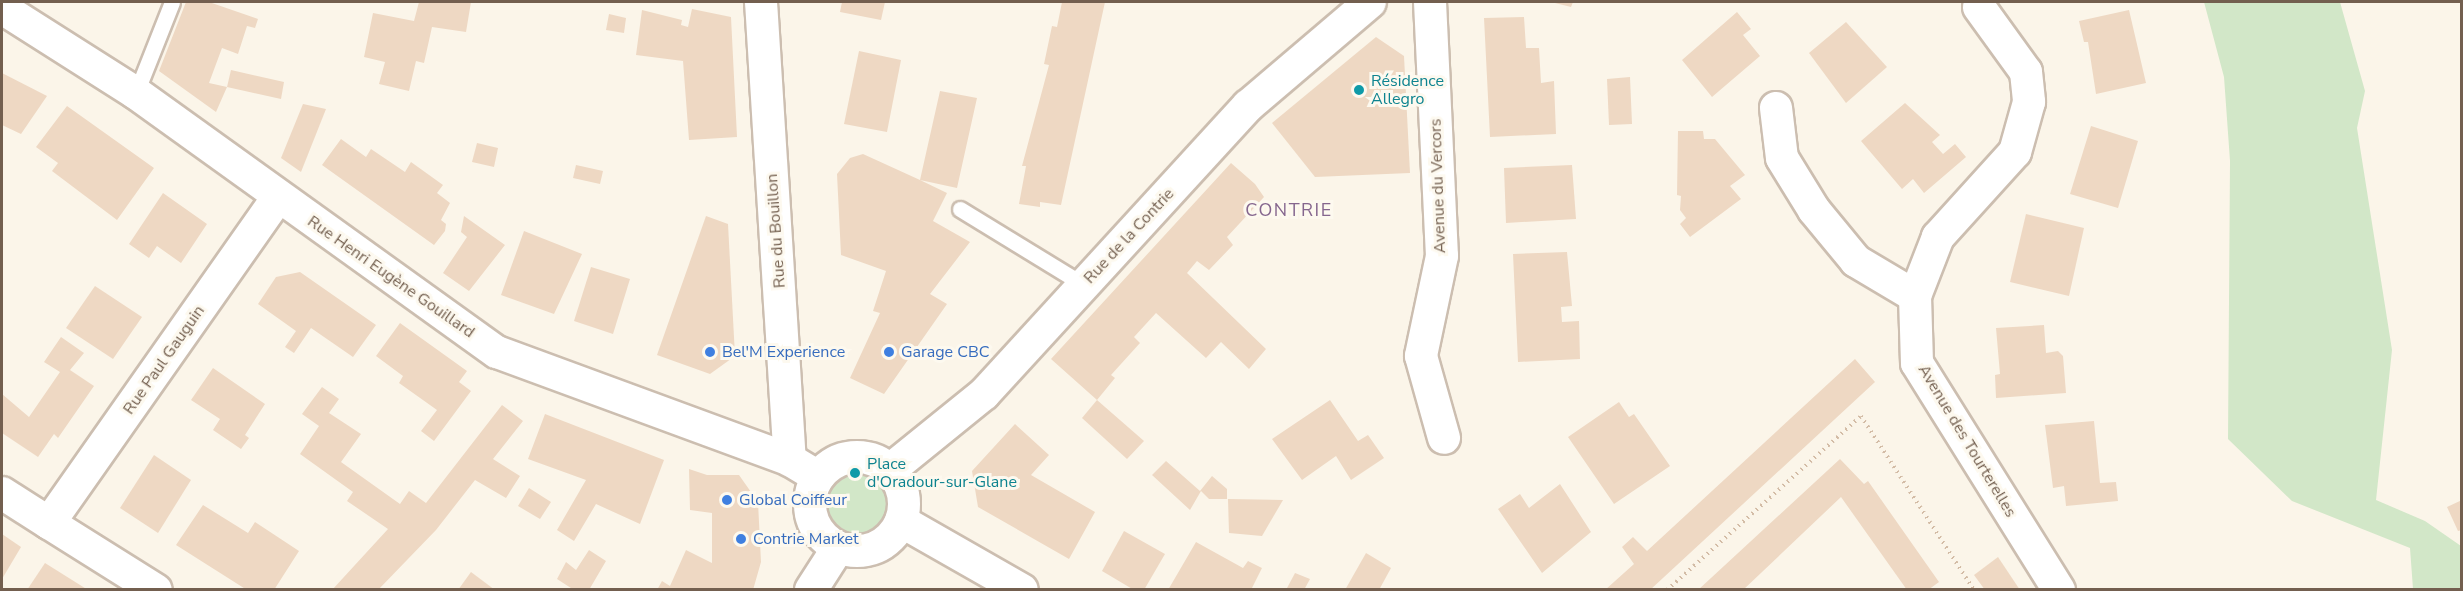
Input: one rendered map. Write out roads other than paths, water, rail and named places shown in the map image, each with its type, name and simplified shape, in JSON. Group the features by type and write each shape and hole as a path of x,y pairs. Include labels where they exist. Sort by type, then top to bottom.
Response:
{"street":[{"name":"Rue du Bouillon","path":"761,2 790,460"},
{"name":"Avenue du Vercors","path":"1430,2 1442,256 1421,356 1444,438"},
{"name":"Rue de la Contrie","path":"890,470 984,394 1248,106 1350,7"},
{"name":"Avenue des Tourterelles","path":"1979,7 2026,72 2029,102 2015,152 1938,237 1915,296 1917,363 2059,590"},
{"name":"Rue Henri Eugène Gouillard","path":"2,8 136,93 496,352 790,460 818,477"},
{"path":"1776,108 1782,158 1814,210 1856,261 1915,296"},
{"name":"Rue Paul Gauguin","path":"50,523 278,197"},
{"path":"853,457 874,460 890,470 903,493 901,521 879,546 861,551 838,548 822,536 811,516 811,492 818,477 836,461 853,457"},
{"path":"2,493 156,590"},
{"path":"901,521 1022,590"},
{"path":"811,590 838,548"}],"lane":[{"path":"136,93 172,2"},
{"path":"960,209 1084,285"}],"place":[{"name":"Résidence Allegro","path":"1359,90"},
{"name":"Bel'M Experience","path":"710,352"},
{"name":"Garage CBC","path":"889,352"},
{"name":"Place d'Oradour-sur-Glane","path":"855,473"},
{"name":"Global Coiffeur","path":"727,500"},
{"name":"Contrie Market","path":"741,539"}],"district":[{"name":"CONTRIE","path":"1289,210"}]}
